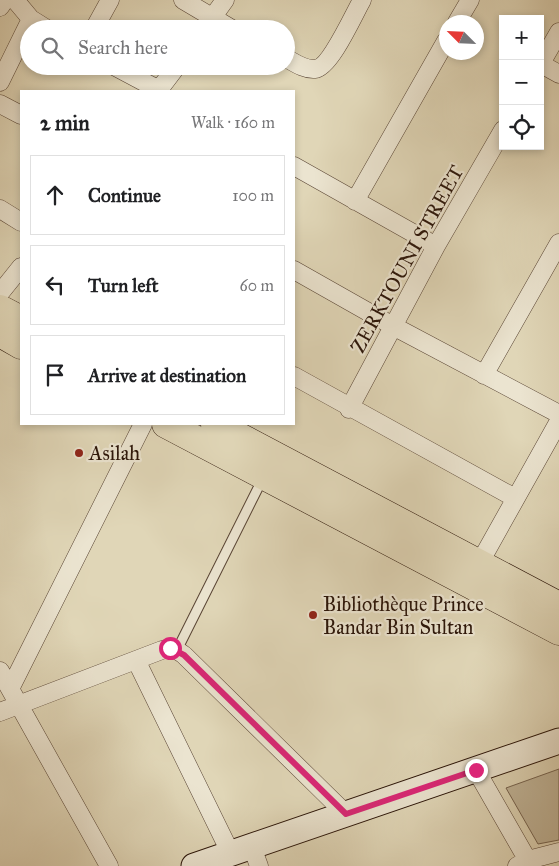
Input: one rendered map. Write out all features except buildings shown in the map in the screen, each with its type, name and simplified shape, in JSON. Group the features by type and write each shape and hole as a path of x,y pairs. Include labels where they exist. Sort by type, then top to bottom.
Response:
{"main road":[{"path":"0,309 20,319"},
{"path":"0,333 20,344"},
{"path":"168,425 559,631"},
{"path":"217,425 559,606"}],"street":[{"path":"0,7 5,0"},
{"path":"15,0 31,20"},
{"path":"99,20 110,0"},
{"path":"183,0 205,20"},
{"path":"210,20 225,0"},
{"path":"295,63 303,68 314,70 322,67 330,59 362,0"},
{"path":"461,15 470,0"},
{"path":"543,60 559,32"},
{"path":"0,82 20,42"},
{"path":"354,201 439,53"},
{"path":"544,66 559,74"},
{"path":"130,75 157,90"},
{"path":"160,90 170,75"},
{"path":"0,104 20,114"},
{"name":"ZERKTOUNI STREET","path":"350,409 436,246 499,137"},
{"path":"295,167 436,246"},
{"path":"0,209 20,221"},
{"path":"484,375 559,243"},
{"path":"0,293 20,269"},
{"path":"295,271 393,326 559,414"},
{"path":"295,377 350,409 515,498"},
{"path":"479,564 559,421"},
{"path":"10,689 142,425"},
{"path":"0,712 20,706 162,650 170,648 177,650 346,814"},
{"path":"136,660 247,856"},
{"path":"0,671 109,866"},
{"path":"194,866 247,856 346,814 559,742"},
{"path":"476,770 525,864 559,852"}],"lane":[{"path":"177,650 265,475"}],"shaded area":[{"path":"559,769 559,840 538,844 506,788"}],"place":[{"name":"Asilah","path":"79,453"},
{"name":"Bibliothèque Prince Bandar Bin Sultan","path":"313,615"}],"route":[{"path":"170,648 184,655 346,814 476,770"}]}
